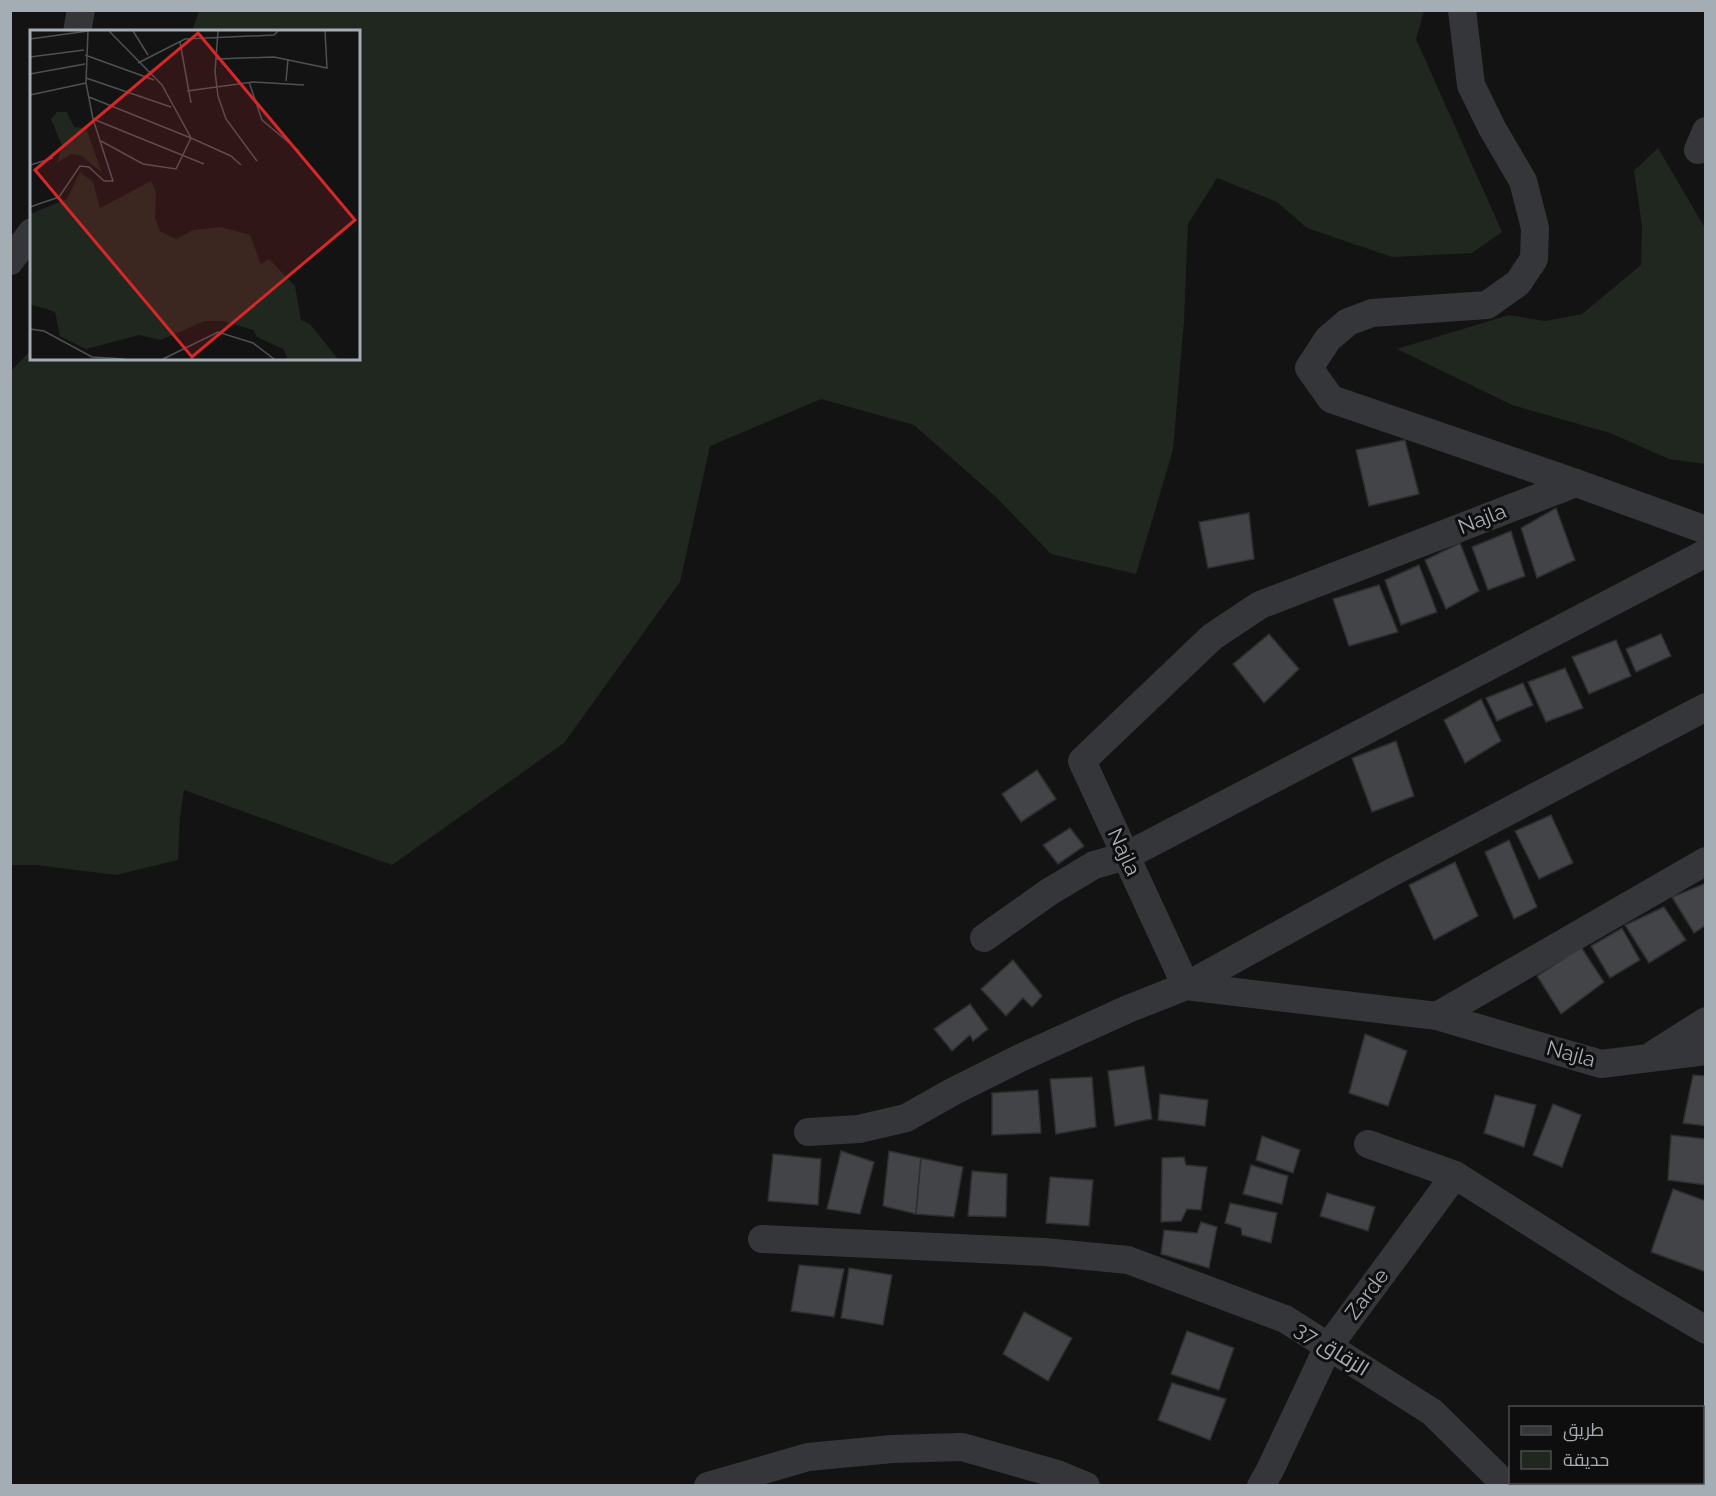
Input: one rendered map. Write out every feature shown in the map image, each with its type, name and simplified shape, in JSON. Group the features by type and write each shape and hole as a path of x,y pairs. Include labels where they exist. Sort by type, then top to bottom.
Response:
{"street":[{"path":"77,30 81,10"},
{"path":"1462,10 1471,85 1492,128 1523,181 1535,228 1534,259 1518,283 1487,305 1372,313 1348,322 1328,339 1309,368 1331,399 1706,530"},
{"path":"10,261 30,235"},
{"name":"Najla","path":"1576,483 1260,605 1212,637 1082,762 1186,986 1437,1016 1601,1064 1706,1050"},
{"path":"984,938 1049,892 1094,865 1126,856 1706,553"},
{"path":"808,1132 859,1128 906,1118 1020,1058 1128,1009 1186,986 1389,874 1706,707"},
{"path":"1437,1016 1706,861"},
{"path":"1647,1058 1706,1021"},
{"path":"1368,1144 1455,1175 1626,1283 1706,1330"},
{"name":"Zarde","path":"1261,1485 1328,1347 1455,1175"},
{"name":"الزقاق 37","path":"762,1239 1044,1252 1128,1260 1285,1319 1432,1412 1496,1482"},
{"path":"708,1485 808,1457 892,1449 962,1447 1057,1474 1086,1485"}],"green space":[{"path":"199,11 1424,11 1416,39 1502,232 1472,253 1392,257 1307,228 1277,202 1217,178 1188,224 1184,321 1173,450 1136,574 1051,554 997,498 914,425 821,399 710,446 680,582 564,743 392,865 184,790 178,860 116,875 37,865 11,865 11,371 30,351 30,360 360,360 360,30 192,30"},
{"path":"1658,148 1705,228 1705,464 1669,459 1610,433 1512,405 1397,349 1509,315 1545,321 1582,314 1641,265 1642,226 1634,171"}],"building":[{"path":"1405,440 1419,494 1369,506 1356,450"},
{"path":"1556,508 1575,560 1537,578 1521,528"},
{"path":"1249,513 1254,559 1208,568 1199,522"},
{"path":"1511,531 1525,576 1488,590 1472,547"},
{"path":"1460,543 1479,591 1446,609 1425,560"},
{"path":"1419,565 1437,612 1401,625 1385,580"},
{"path":"1379,585 1398,632 1349,646 1333,599"},
{"path":"1269,634 1299,669 1264,703 1233,664"},
{"path":"1661,634 1671,656 1636,672 1626,649"},
{"path":"1616,640 1631,676 1589,694 1572,657"},
{"path":"1565,668 1583,708 1546,722 1528,682"},
{"path":"1523,683 1533,705 1497,721 1486,698"},
{"path":"1481,699 1501,741 1465,763 1444,720"},
{"path":"1396,741 1414,796 1372,812 1352,758"},
{"path":"1037,770 1056,799 1021,822 1002,794"},
{"path":"1551,815 1573,863 1539,879 1515,831"},
{"path":"1070,828 1084,846 1058,864 1043,845"},
{"path":"1509,840 1537,907 1514,919 1485,852"},
{"path":"1455,862 1478,916 1434,940 1409,885"},
{"path":"1706,883 1706,925 1694,933 1672,897"},
{"path":"1664,907 1686,940 1649,963 1625,925"},
{"path":"1622,928 1640,960 1610,978 1591,946"},
{"path":"1581,947 1604,982 1561,1014 1537,976"},
{"path":"1013,960 1042,996 1032,1007 1023,998 1006,1016 981,989"},
{"path":"970,1004 988,1029 973,1041 970,1035 952,1051 934,1029"},
{"path":"1365,1034 1407,1051 1388,1106 1349,1093"},
{"path":"1144,1066 1152,1119 1115,1126 1108,1071"},
{"path":"1693,1075 1706,1076 1706,1126 1683,1123"},
{"path":"1092,1077 1096,1127 1056,1134 1050,1079"},
{"path":"1038,1090 1041,1133 992,1135 992,1093"},
{"path":"1160,1094 1208,1100 1205,1126 1158,1120"},
{"path":"1495,1095 1536,1105 1524,1147 1484,1133"},
{"path":"1553,1104 1581,1115 1562,1167 1533,1155"},
{"path":"1671,1135 1706,1139 1706,1185 1668,1180"},
{"path":"1262,1136 1300,1150 1293,1173 1256,1160"},
{"path":"841,1151 874,1162 860,1214 827,1209"},
{"path":"889,1151 921,1158 916,1214 883,1206"},
{"path":"773,1154 821,1159 818,1205 768,1201"},
{"path":"1184,1157 1186,1165 1207,1167 1201,1210 1187,1209 1181,1221 1161,1222 1162,1158"},
{"path":"921,1158 963,1167 954,1217 916,1214"},
{"path":"1251,1165 1288,1176 1282,1204 1243,1194"},
{"path":"972,1171 1007,1174 1006,1217 968,1216"},
{"path":"1050,1177 1093,1180 1089,1226 1046,1223"},
{"path":"1673,1189 1706,1201 1706,1272 1651,1252"},
{"path":"1327,1193 1375,1207 1368,1231 1320,1216"},
{"path":"1230,1203 1277,1213 1271,1243 1242,1235 1241,1228 1225,1223"},
{"path":"1201,1222 1217,1227 1209,1268 1161,1254 1164,1230 1197,1233"},
{"path":"799,1265 844,1269 834,1317 791,1311"},
{"path":"849,1268 892,1275 883,1325 841,1318"},
{"path":"1024,1312 1072,1338 1048,1381 1003,1354"},
{"path":"1187,1331 1234,1348 1219,1390 1171,1374"},
{"path":"1172,1383 1226,1399 1210,1440 1158,1420"}]}
